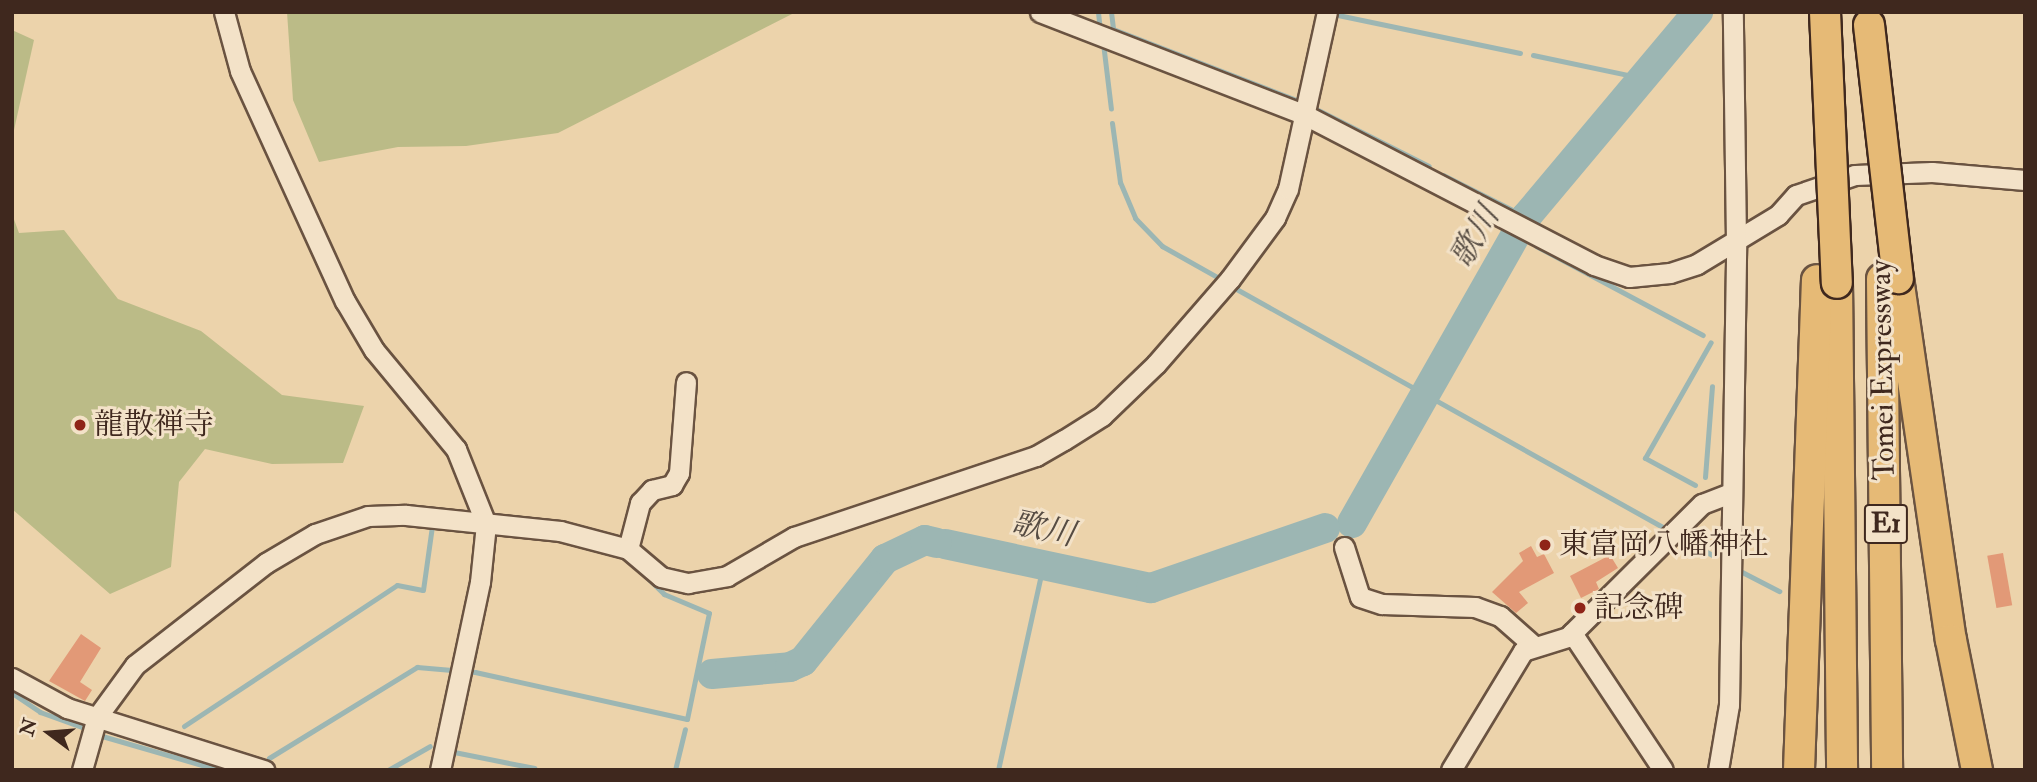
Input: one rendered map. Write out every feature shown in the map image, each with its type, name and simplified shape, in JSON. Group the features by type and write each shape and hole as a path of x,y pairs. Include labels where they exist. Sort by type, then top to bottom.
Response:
{"highway":[{"path":"1799,770 1827,281 1812,12"},
{"name":"Tomei Expressway","path":"1825,12 1827,281 1842,770"},
{"path":"1868,19 1890,279 1951,640 1977,770"},
{"name":"Tomei Expressway","path":"1887,770 1890,279"}],"street":[{"path":"224,12 240,71 345,301 374,350 456,449 486,524 480,582 440,770"},
{"path":"1040,12 1305,115 1594,265 1629,277 1670,273 1698,264 1778,215 1796,195 1855,175 1933,173 2025,180"},
{"path":"82,770 97,718 135,665 267,563 316,534 368,516 560,531 628,549 661,577 688,583 727,576 794,537 1036,456 1064,440 1102,416 1156,364 1260,239 1288,189 1326,12"},
{"path":"1718,770 1729,705 1736,241 1733,12"},
{"path":"628,549 640,503 652,490 672,485 679,473 686,382"},
{"path":"1451,770 1523,651 1572,633 1707,500 1731,493"},
{"path":"1344,547 1360,597 1382,604 1475,607 1500,617 1534,645"},
{"path":"1572,633 1663,770"},
{"path":"12,678 66,708 264,770"}],"green space":[{"path":"287,12 796,12 558,133 466,146 398,147 319,162 293,100"},
{"path":"12,30 34,40 12,139"},
{"path":"12,214 19,233 64,230 118,299 201,331 282,395 364,406 343,463 272,464 205,449 179,482 171,567 110,594 12,509"}],"building":[{"path":"1531,546 1537,557 1544,554 1554,573 1519,592 1528,603 1516,613 1492,592 1523,561 1519,553"},
{"path":"2003,553 2012,605 1996,608 1987,556"},
{"path":"1610,555 1618,568 1596,582 1599,589 1581,598 1570,576"},
{"path":"81,634 101,648 80,682 92,690 85,701 49,681"}],"waterway":[{"path":"1098,12 1100,30"},
{"path":"1111,12 1113,29 1296,100"},
{"name":"歌川","path":"1352,523 1526,217 1698,12"},
{"path":"1333,14 1520,53"},
{"path":"1103,43 1111,109"},
{"path":"1533,55 1642,78"},
{"path":"1318,110 1429,166"},
{"path":"1112,123 1120,182 1135,218 1162,246 1217,277"},
{"path":"1443,175 1526,217"},
{"path":"1536,246 1703,335"},
{"path":"1231,286 1668,530"},
{"path":"1695,485 1645,458 1711,342"},
{"path":"1705,477 1712,386"},
{"path":"184,726 397,585 423,590 432,526 436,526"},
{"name":"歌川","path":"945,544 1151,588 1325,528"},
{"path":"1676,535 1714,556"},
{"name":"歌川","path":"712,674 790,667 803,661 885,559 925,540 937,543"},
{"path":"998,770 1043,565"},
{"path":"269,758 417,667 475,672 687,719 709,613 664,594 639,570"},
{"path":"1742,572 1779,591"},
{"path":"12,693 40,712 82,727"},
{"name":"歌川","path":"675,770 685,729"},
{"path":"102,736 219,770"},
{"path":"388,770 430,746"},
{"path":"454,752 534,768"}],"place":[{"name":"龍散禅寺","path":"80,425"},
{"name":"東富岡八幡神社","path":"1545,545"},
{"name":"記念碑","path":"1580,608"}]}
